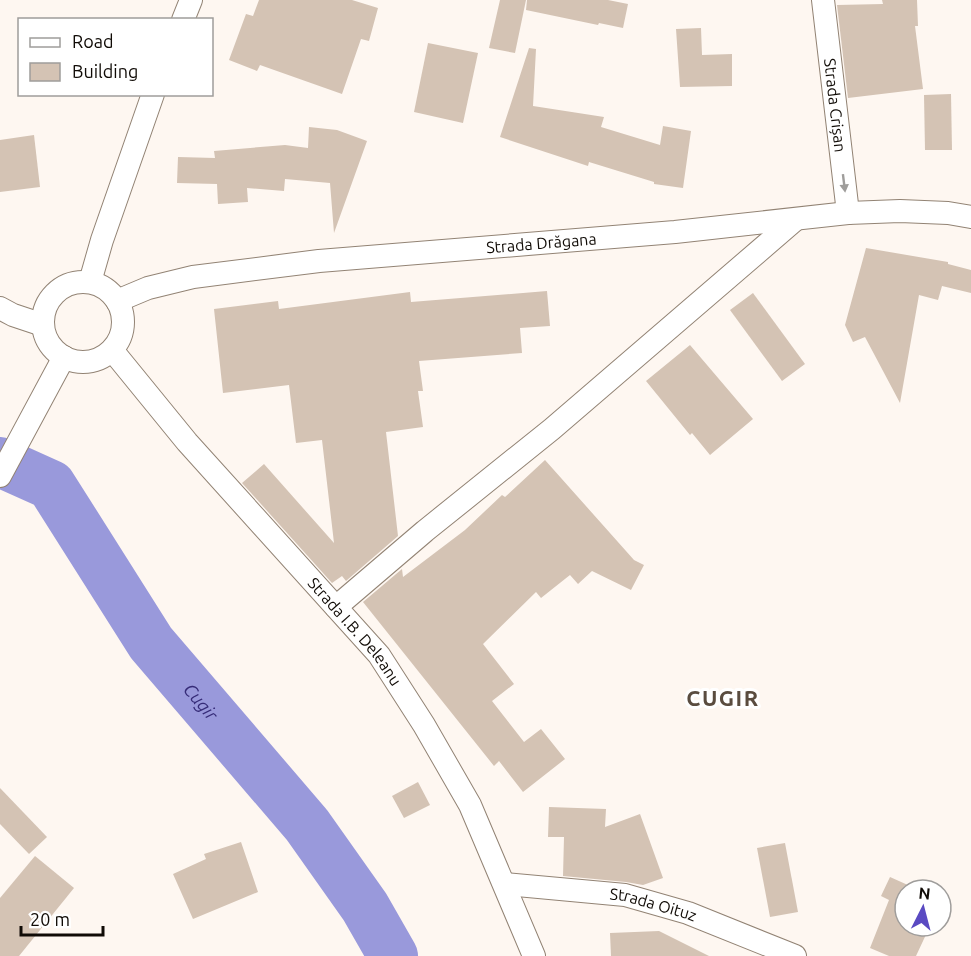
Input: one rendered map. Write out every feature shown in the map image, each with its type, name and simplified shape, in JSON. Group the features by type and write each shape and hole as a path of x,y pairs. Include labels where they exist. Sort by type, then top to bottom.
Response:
{"street":[{"path":"184,18 191,0"},
{"name":"Strada Crișan","path":"823,0 848,213"},
{"path":"90,282 102,240 152,96"},
{"name":"Strada Drăgana","path":"117,301 147,288 193,277 319,261 665,232 848,213 900,211 948,213 971,217"},
{"path":"336,607 425,531 552,429 795,220"},
{"path":"90,282 101,286 117,301 122,313 123,326 112,350 101,357 89,362 76,361 64,357 49,344 43,325 44,313 48,301 66,285 90,282"},
{"path":"0,308 43,325"},
{"name":"Strada I.B. Deleanu","path":"112,350 187,441 379,655 424,724 470,805 534,956"},
{"path":"0,476 64,357"},
{"name":"Strada Oituz","path":"505,884 626,895 688,913 795,956"}],"building":[{"path":"259,0 352,0 378,8 369,41 361,39 342,94 260,65 257,71 229,60 246,14 253,16"},
{"path":"500,0 526,0 515,53 489,48"},
{"path":"527,0 608,0 628,4 623,28 526,10"},
{"path":"882,0 917,0 918,26 915,26 923,89 848,98 837,5 883,4"},
{"path":"701,28 702,55 732,54 732,86 680,87 676,29"},
{"path":"428,43 478,53 463,123 414,112"},
{"path":"529,48 536,49 533,106 604,117 601,127 660,145 663,126 691,131 683,188 654,184 654,182 589,162 588,166 500,137"},
{"path":"951,94 952,150 925,150 924,95"},
{"path":"309,127 337,130 367,141 334,233 330,183 285,179 284,191 247,188 248,202 218,204 217,184 177,183 178,157 215,158 214,151 285,145 308,148"},
{"path":"34,135 40,187 0,192 0,140"},
{"path":"866,248 948,262 948,264 971,270 971,293 942,286 938,300 919,295 900,403 865,337 853,342 845,325"},
{"path":"547,291 550,326 520,328 522,353 419,361 423,391 418,391 423,427 386,432 398,536 346,581 342,576 332,583 242,483 264,464 334,543 322,440 296,443 289,385 223,393 214,309 278,301 279,309 410,292 411,302"},
{"path":"753,293 805,364 782,381 730,310"},
{"path":"690,345 753,419 710,455 692,433 690,435 646,381"},
{"path":"545,460 634,560 644,565 631,590 592,571 578,584 570,575 541,598 536,592 483,644 514,684 492,701 524,742 541,729 565,759 523,792 499,761 494,766 363,602 402,569 403,577 465,530 502,495 505,497"},
{"path":"418,782 430,805 404,818 392,796"},
{"path":"0,788 47,837 29,854 0,824"},
{"path":"549,807 606,809 605,827 640,814 663,878 643,885 563,876 564,837 548,837"},
{"path":"241,842 258,892 193,919 173,874 206,859 204,854"},
{"path":"785,843 798,912 770,917 757,848"},
{"path":"35,856 74,888 19,956 0,956 0,898"},
{"path":"890,877 893,878 893,938 924,938 916,956 889,956 870,948 889,900 881,896"},
{"path":"659,931 709,956 611,956 610,933"}],"waterway":[{"name":"Cugir","path":"0,462 51,485 151,643 307,825 365,907 393,956"}],"district":[{"name":"CUGIR","path":"723,697"}]}
